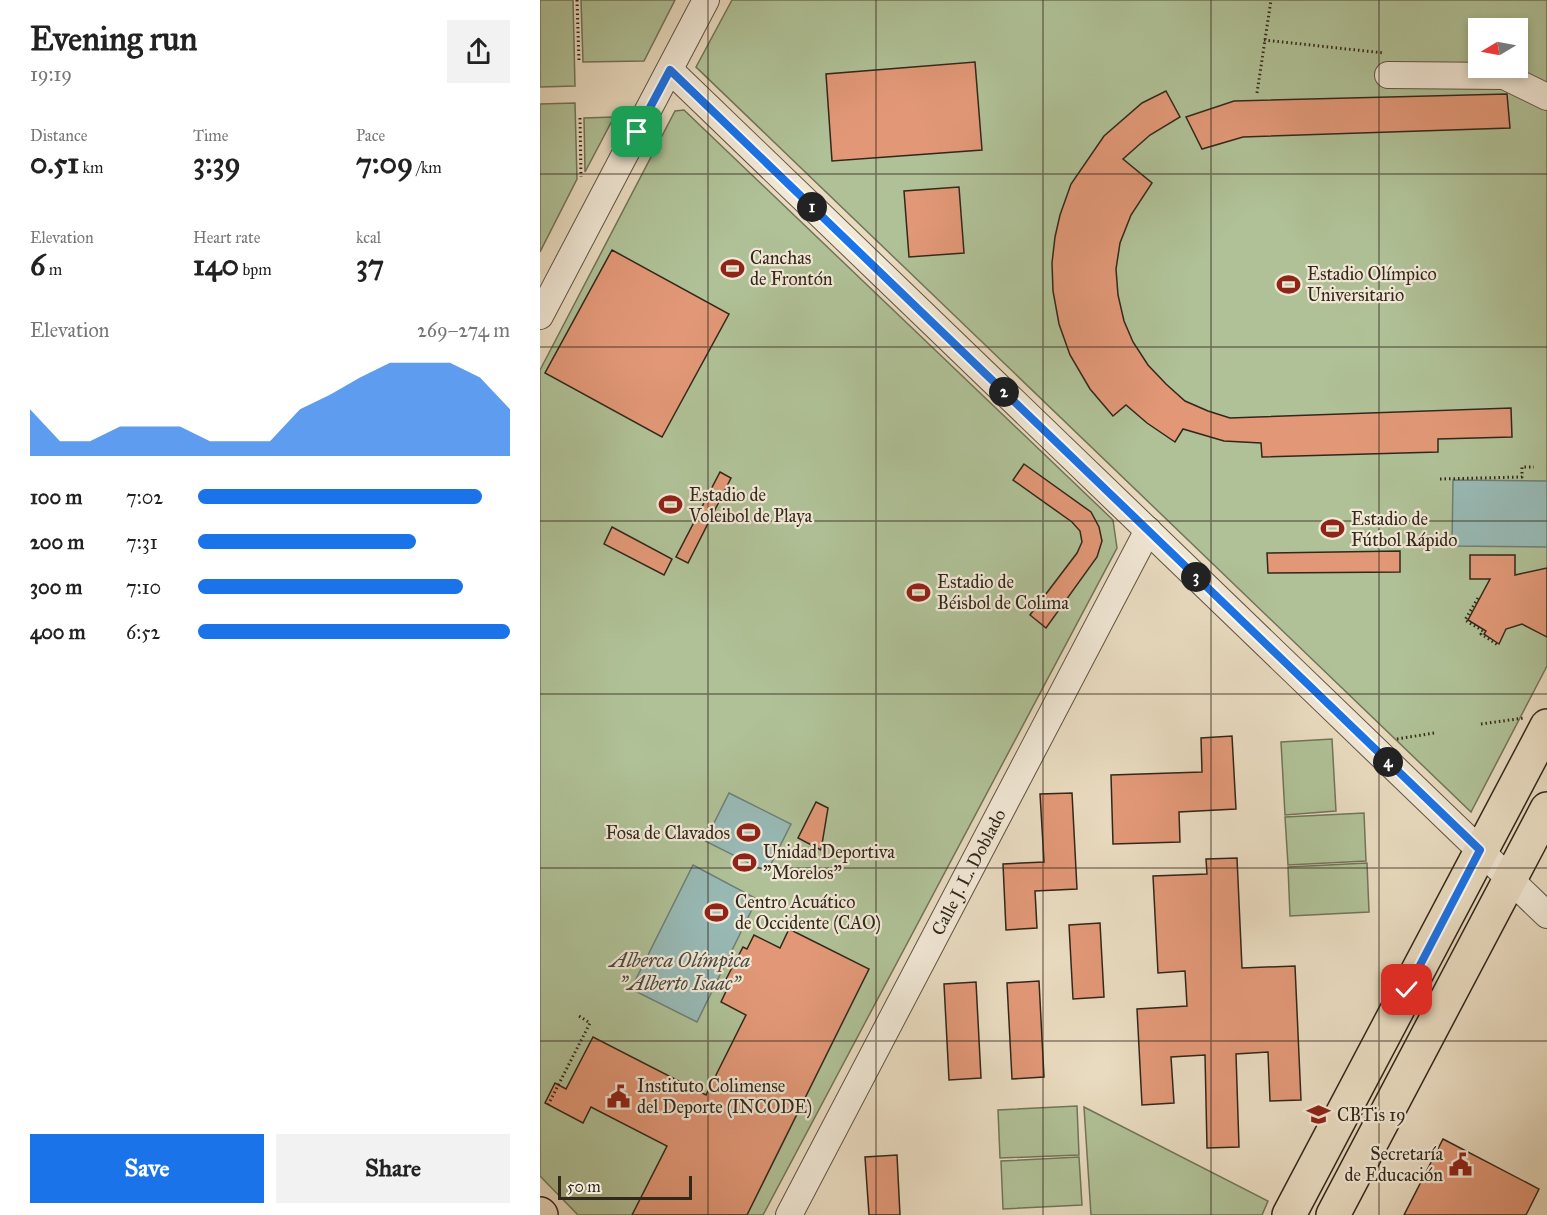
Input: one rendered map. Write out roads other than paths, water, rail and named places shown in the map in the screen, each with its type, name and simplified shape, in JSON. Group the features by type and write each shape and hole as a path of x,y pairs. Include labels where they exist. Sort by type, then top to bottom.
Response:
{"main road":[{"path":"1289,1215 1480,850 1538,721"},
{"path":"1333,1215 1547,809"},
{"path":"1334,1130 1367,1150"}],"street":[{"path":"540,316 706,0"},
{"path":"670,70 1547,915"},
{"path":"1388,75 1504,76 1547,98"},
{"name":"Calle J. L. Doblado","path":"789,1215 1148,530"}],"water":[{"path":"1453,480 1547,481 1547,547 1452,546"},
{"name":"Fosa de Clavados","path":"729,793 791,824 767,872 705,841"},
{"name":"Alberca Olímpica \"Alberto Isaac\"","path":"693,865 757,899 697,1022 631,989"}],"place":[{"name":"Canchas de Frontón","path":"732,268"},
{"name":"Estadio Olímpico Universitario","path":"1289,284"},
{"name":"Estadio de Voleibol de Playa","path":"671,505"},
{"name":"Estadio de Fútbol Rápido","path":"1333,529"},
{"name":"Estadio de Béisbol de Colima","path":"919,592"},
{"name":"Fosa de Clavados","path":"748,833"},
{"name":"Unidad Deportiva \"Morelos\"","path":"745,862"},
{"name":"Centro Acuático de Occidente (CAO)","path":"717,912"},
{"name":"Instituto Colimense del Deporte (INCODE)","path":"619,1096"},
{"name":"CBTis 19","path":"1319,1115"},
{"name":"Secretaría de Educación","path":"1461,1164"}]}
